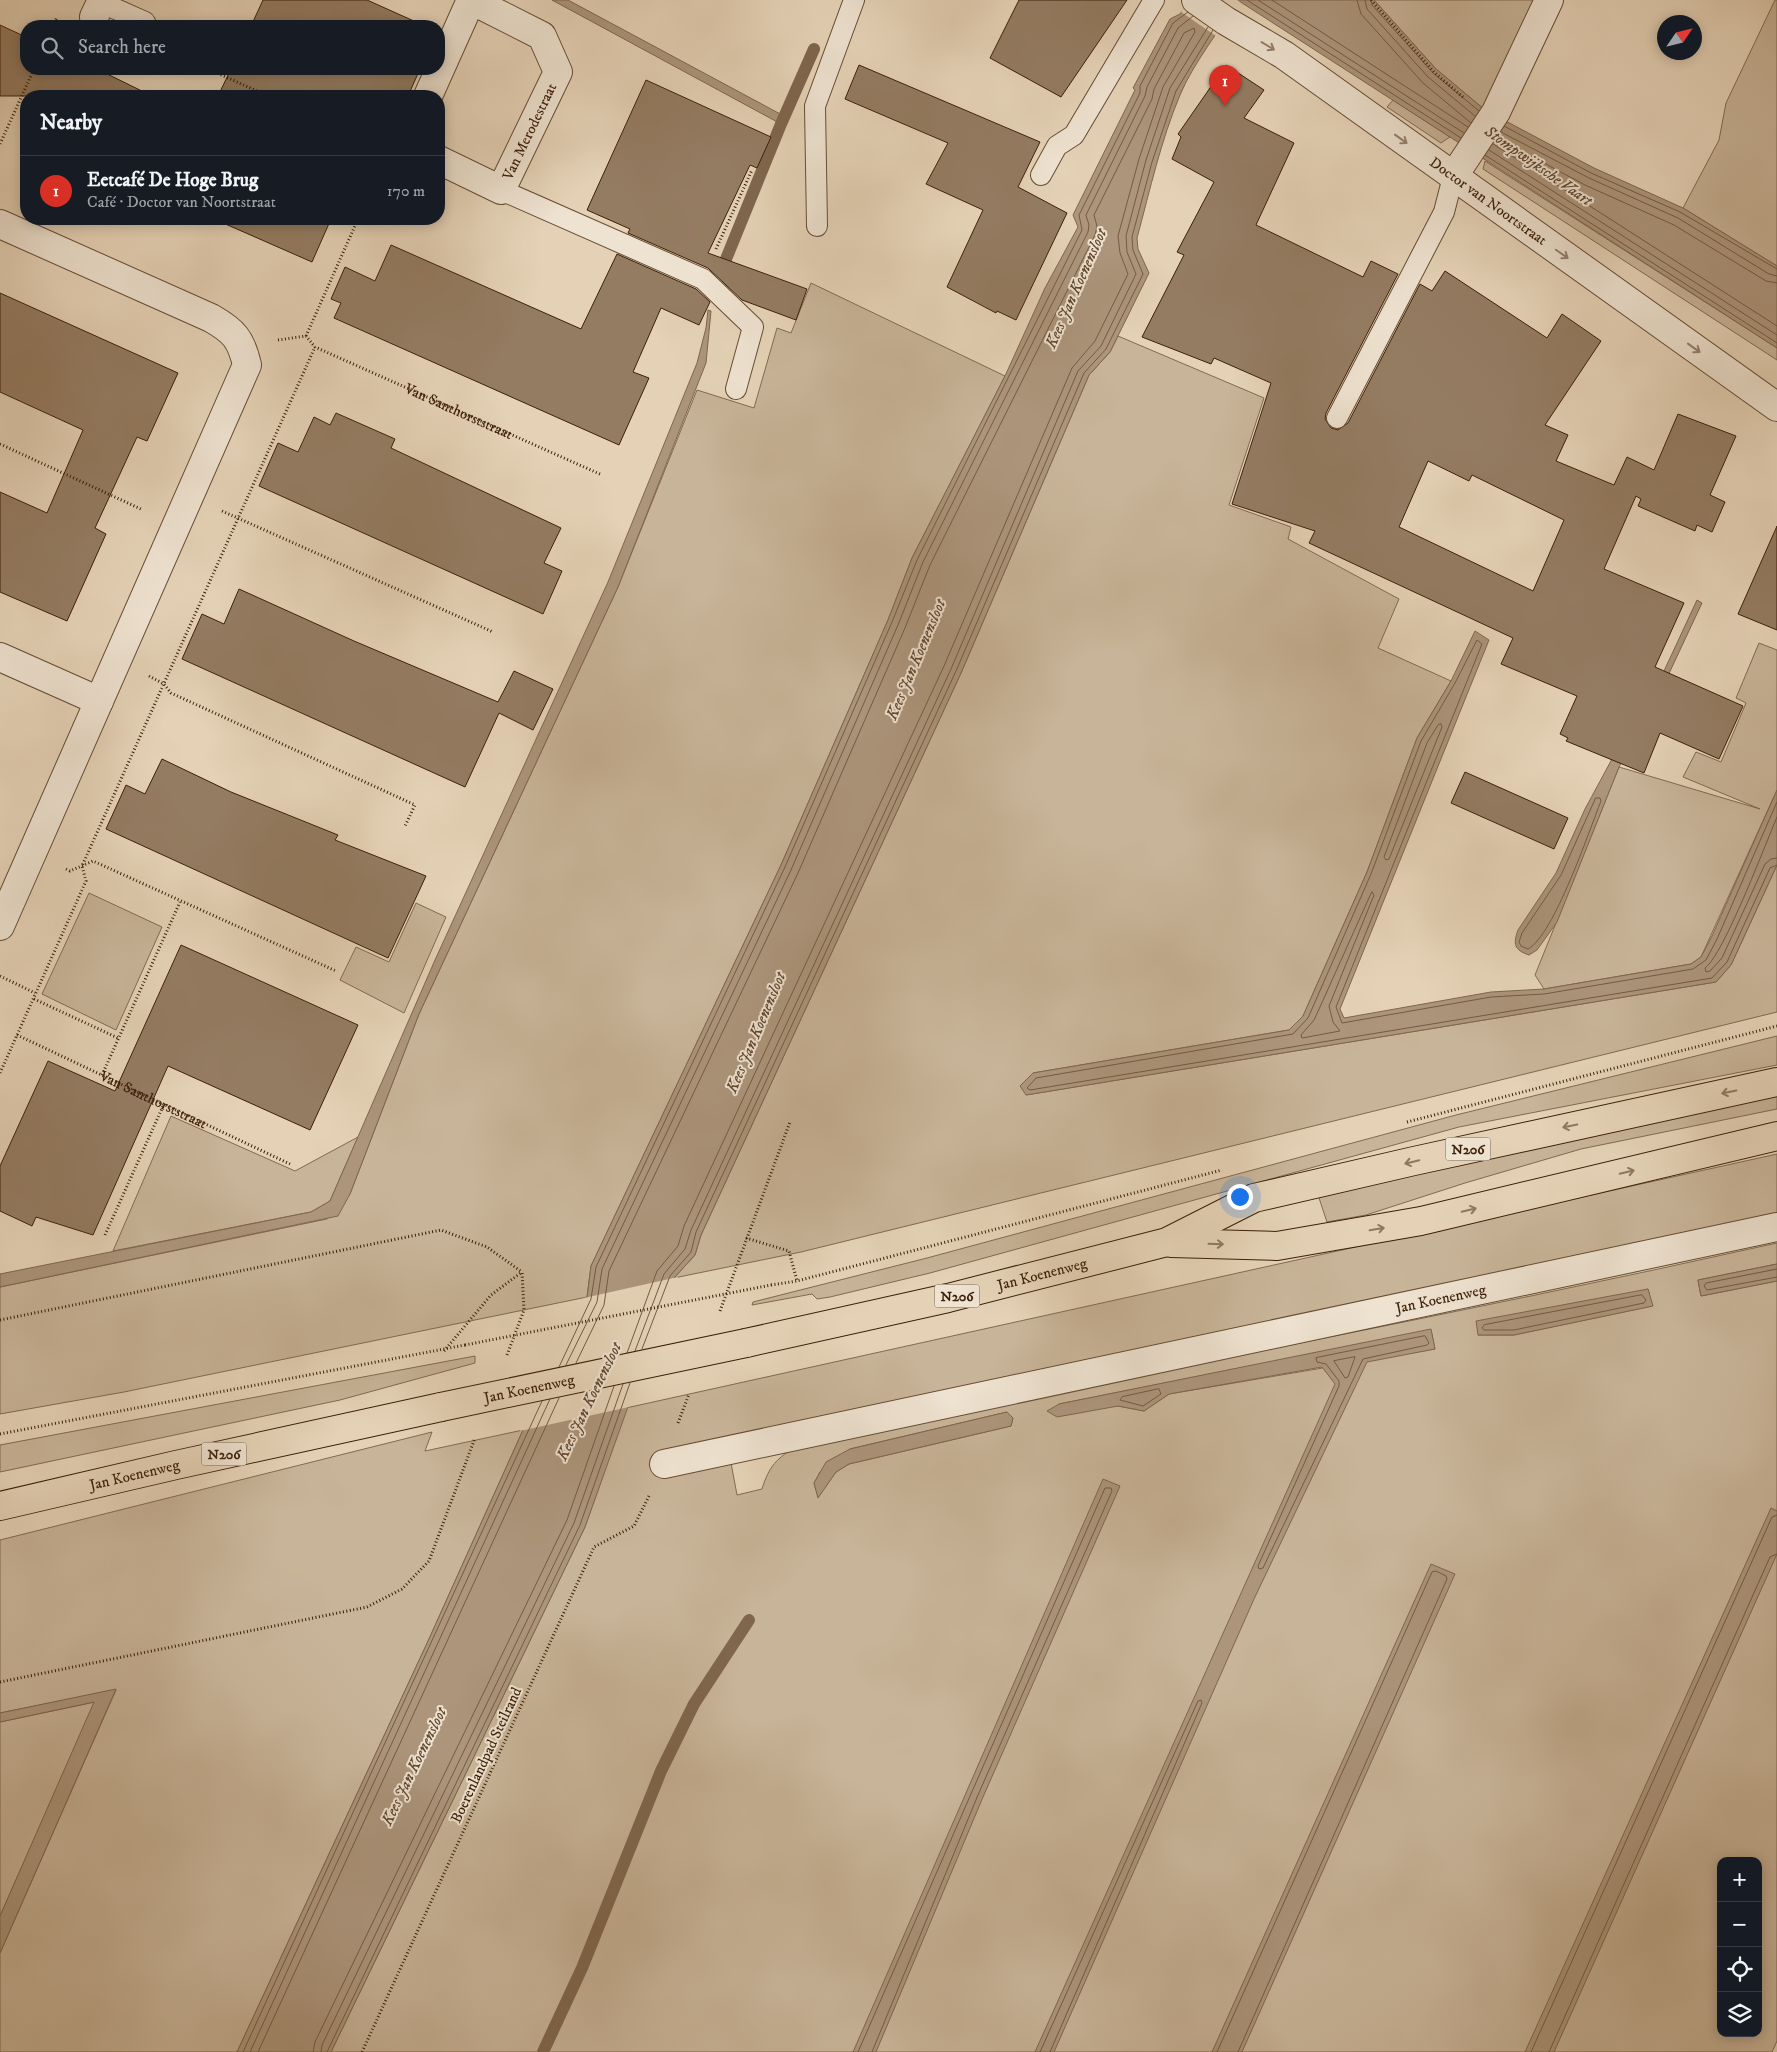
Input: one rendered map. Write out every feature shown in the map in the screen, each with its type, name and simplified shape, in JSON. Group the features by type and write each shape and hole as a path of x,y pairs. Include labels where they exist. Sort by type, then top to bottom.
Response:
{"main road":[{"name":"Jan Koenenweg","path":"2,1507 176,1465 948,1298 1167,1242 1254,1198 1777,1082"},
{"name":"Jan Koenenweg","path":"1167,1242 1277,1246 1421,1221 1777,1136"}],"street":[{"name":"Van Merodestraat","path":"445,58 471,0 542,36 558,72 501,190 445,163"},
{"name":"Doctor van Noortstraat","path":"1196,0 1226,21 1284,55 1777,407"},
{"path":"1453,177 1496,112 1549,0"},
{"name":"Van Merodestraat","path":"431,90 437,75"},
{"path":"0,224 211,318 228,328 242,344 247,365 0,926"},
{"path":"0,657 99,701"},
{"name":"Jan Koenenweg","path":"664,1464 1777,1226"}],"lane":[{"path":"817,226 815,106 854,0"},
{"path":"1041,175 1056,146 1074,135 1154,0"},
{"path":"99,6 139,20"},
{"path":"1337,418 1444,212 1453,177"},
{"name":"Van Merodestraat","path":"501,190 710,286 753,327 736,389"}],"path":[{"path":"1371,0 1434,72 1468,102"},
{"path":"24,90 31,75"},
{"path":"221,75 255,90"},
{"path":"0,144 20,100"},
{"path":"710,286 752,170"},
{"path":"242,344 306,336 355,225"},
{"name":"Van Santhorststraat","path":"306,336 315,347 602,475"},
{"path":"0,1073 86,881 82,866 240,518 315,347"},
{"path":"0,444 177,525"},
{"path":"190,496 493,632"},
{"path":"117,660 164,684 170,693 415,805 405,826"},
{"path":"32,852 70,871 93,861 336,971"},
{"path":"102,1075 180,902"},
{"path":"0,976 35,993"},
{"path":"34,999 118,1038"},
{"name":"Van Santhorststraat","path":"17,1035 290,1164"},
{"path":"105,1235 164,1104"},
{"path":"736,1266 790,1122"},
{"path":"0,1320 441,1230 487,1247 522,1272"},
{"path":"0,1434 444,1351 465,1345 797,1281 789,1251 746,1238"},
{"path":"444,1351 491,1295 522,1272"},
{"path":"522,1272 524,1310"},
{"path":"0,1682 367,1606 402,1589 428,1561 474,1441"},
{"name":"Boerenlandpad Steilrand","path":"362,2052 594,1547 634,1526 653,1489"}],"shaded area":[{"path":"1374,0 1538,0 1485,110 1436,69"},
{"path":"1775,0 1777,0 1777,266 1683,208 1719,140 1726,103"},
{"path":"1393,100 1450,137 1441,143 1387,107"},
{"path":"1485,161 1777,348 1777,360 1483,169"},
{"path":"811,283 1005,376 912,558 888,620 781,865 591,1266 587,1297 124,1392 0,1414 0,1287 327,1219 350,1194 419,1014 618,587 697,390 754,408 777,328 791,333"},
{"path":"1118,336 1264,398 1229,505 1291,527 1288,539 1399,599 1378,648 1451,681 1417,738 1367,872 1303,1016 1289,1030 1033,1073 1026,1095 1716,982 1731,965 1777,865 1777,1012 801,1252 674,1278 695,1255 701,1235 961,673 1089,375 1110,352"},
{"path":"1759,643 1777,650 1777,790 1701,957 1691,964 1544,989 1535,975 1619,767 1760,809 1683,777 1696,752 1721,762 1746,703 1736,698"},
{"path":"89,893 162,927 116,1030 42,994"},
{"path":"416,903 446,917 404,1013 340,980 356,947 389,962"},
{"path":"1777,1036 1777,1065 1459,1127 930,1273 830,1297 817,1299 812,1294 752,1305 753,1302 927,1258 1456,1115"},
{"path":"1777,1095 1777,1109 1581,1149 1465,1183 1366,1215 1327,1222 1318,1195"},
{"path":"171,1116 295,1171 358,1137 330,1201 311,1212 113,1251"},
{"path":"1777,1154 1777,1213 772,1432 731,1463 737,1495 762,1489 775,1463 797,1446 1532,1296 1777,1243 1777,1264 1698,1280 1701,1296 1777,1281 1777,2041 1772,2052 331,2052 585,1527 626,1408","holes":["1648,1289 1652,1306 1514,1335 1478,1335","1431,1330 1435,1349 1169,1394 1144,1411 1118,1406 1059,1404","1007,1412 1013,1418 1011,1426 849,1464 836,1472 818,1497 814,1483 820,1472 850,1449"]},
{"path":"475,1356 475,1363 340,1400 0,1472 0,1445"},
{"path":"523,1430 429,1639 237,2052 0,2052 0,1953 116,1690 0,1713 0,1540 432,1432 425,1451"},
{"path":"95,1702 0,1916 0,1722"}],"water":[{"path":"552,0 568,0 784,116 781,124"},
{"path":"1190,0 1374,0 1436,69 1485,110 1594,168 1683,208 1777,266 1777,348 1239,1 1185,83 1167,130 1137,238 1138,249 1149,273 1110,352 1089,375 961,673 701,1235 695,1255 674,1278 585,1527 331,2052 237,2052 429,1639 523,1430 587,1297 591,1266 781,865 888,620 912,558 1005,376 1045,288 1078,227 1073,215 1135,90 1133,88 1170,19 1180,14"},
{"path":"708,310 711,311 706,363 618,587 419,1014 350,1194 338,1216 0,1287 0,1274 311,1212 330,1201 435,960 608,582 697,363 706,328"},
{"path":"1697,600 1702,603 1665,682 1619,767 1557,922 1537,950 1529,955 1524,953 1518,949 1515,943 1518,930 1556,873 1585,809 1664,671"},
{"path":"1475,631 1489,640 1340,1009 1344,1018 1491,992 1544,989 1691,964 1701,957 1712,936 1777,790 1777,865 1731,965 1716,982 1026,1095 1020,1086 1033,1073 1289,1030 1303,1016 1367,872 1417,738 1451,681"},
{"path":"1777,1264 1777,1281 1701,1296 1698,1280"},
{"path":"1648,1289 1653,1306 1514,1335 1478,1335 1476,1321"},
{"path":"1431,1329 1435,1349 1367,1362 1254,1599 1054,2052 1035,2052 1335,1384 1322,1367 1169,1394 1144,1411 1118,1406 1057,1417 1047,1411 1059,1404"},
{"path":"1007,1412 1013,1418 1011,1426 849,1464 836,1472 818,1498 814,1483 826,1462 850,1449"},
{"path":"1103,1479 1120,1486 983,1797 876,2052 853,2052"},
{"path":"1771,1508 1777,1511 1777,1554 1554,2052 1525,2052"},
{"path":"1431,1564 1455,1574 1242,2052 1212,2052"},
{"path":"116,1689 0,1953 0,1916 94,1702 0,1722 0,1713"}],"pier":[{"path":"1189,0 1237,0 1240,2 1216,36 1181,12"},
{"path":"678,1277 629,1407 520,1431 584,1298"}],"building":[{"path":"263,0 367,0 412,20 254,20"},
{"path":"1019,0 1127,0 1061,97 990,58"},
{"path":"0,25 20,34 20,75 109,75 140,90 20,90 20,96 0,96"},
{"path":"859,65 1040,142 1018,187 1067,213 1016,320 997,311 996,313 947,287 983,210 926,184 948,143 845,99"},
{"path":"1226,65 1264,90 1244,118 1294,143 1256,225 1363,277 1371,261 1398,274 1326,413 1325,419 1331,428 1338,430 1348,423 1420,284 1432,291 1445,271 1547,338 1562,314 1601,341 1545,425 1568,435 1556,461 1614,485 1627,457 1654,470 1678,414 1736,436 1710,495 1725,502 1712,532 1697,525 1695,531 1638,506 1641,499 1636,496 1604,569 1684,603 1655,667 1743,706 1719,759 1660,733 1644,773 1566,741 1568,738 1560,734 1577,696 1501,664 1513,638 1309,543 1315,531 1232,504 1271,383 1214,358 1211,364 1142,337 1184,255 1177,252 1214,182 1172,159 1181,137 1178,134","holes":["1428,461 1469,481 1472,475 1564,520 1533,591 1399,527"]},
{"path":"228,75 417,75 411,90 221,90"},
{"path":"646,80 771,137 757,168 750,165 708,253 807,289 796,320 742,300 708,268 628,233 630,229 587,210"},
{"path":"228,225 328,225 312,262"},
{"path":"391,245 581,329 617,254 696,289 710,302 699,325 661,308 633,372 649,378 619,445 334,318 341,303 331,299 345,267 375,281"},
{"path":"0,293 178,373 147,441 137,437 95,528 106,534 67,621 0,592 0,492 47,513 83,430 0,392"},
{"path":"336,413 395,439 391,448 561,528 544,563 562,571 543,614 259,486 278,443 298,452 314,417 330,425"},
{"path":"1777,526 1777,630 1738,614"},
{"path":"239,589 354,641 498,702 514,671 553,689 533,730 499,713 465,787 182,659 202,614 224,624"},
{"path":"162,759 231,792 338,835 335,840 426,876 388,958 106,829 126,785 145,794"},
{"path":"1465,772 1568,818 1554,849 1451,803"},
{"path":"181,945 358,1025 310,1130 168,1066 93,1235 36,1217 32,1226 0,1211 0,1166 48,1061 115,1091"}],"waterway":[{"path":"724,264 814,49"},
{"path":"543,2052 582,1968 661,1771 694,1704 749,1620"}],"place":[{"name":"Eetcafé De Hoge Brug","path":"1225,106"}],"water label":[{"name":"Stompwijksche Vaart","path":"1539,165"},
{"name":"Kees Jan Koenensloot","path":"1075,288"},
{"name":"Kees Jan Koenensloot","path":"915,659"},
{"name":"Kees Jan Koenensloot","path":"755,1032"},
{"name":"Kees Jan Koenensloot","path":"588,1401"},
{"name":"Kees Jan Koenensloot","path":"413,1766"}]}
